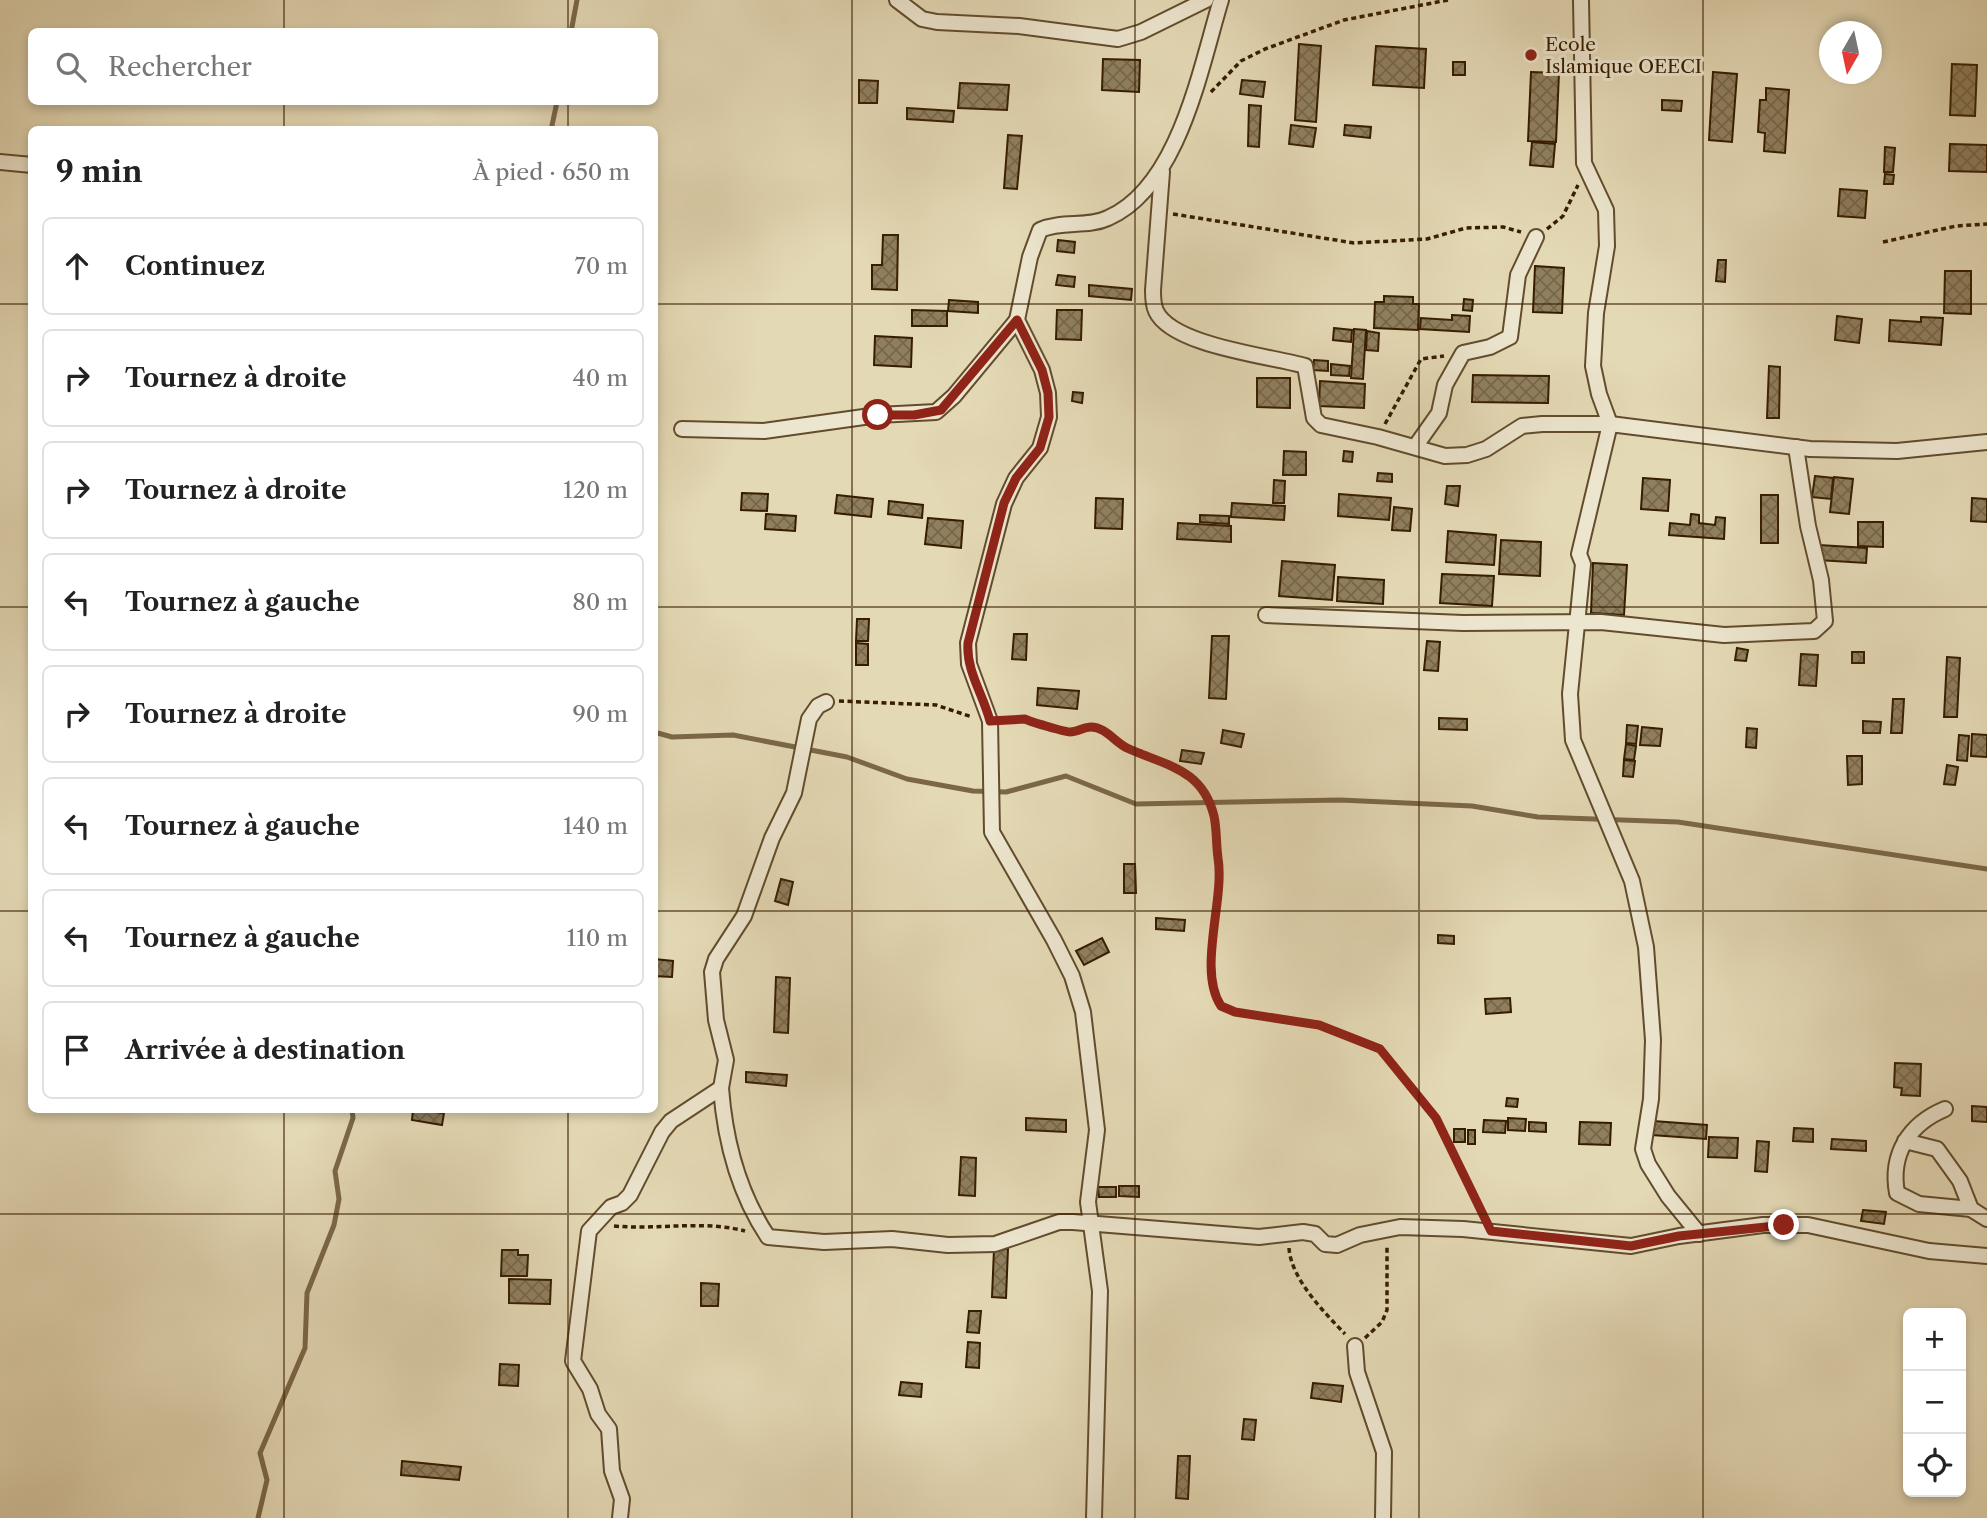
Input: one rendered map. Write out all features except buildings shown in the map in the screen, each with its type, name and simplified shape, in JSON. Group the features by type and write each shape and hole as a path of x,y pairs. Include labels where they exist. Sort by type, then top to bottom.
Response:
{"street":[{"path":"897,0 922,19 937,22 1019,26 1118,39 1141,33 1206,0"},
{"path":"682,429 764,431 878,415 936,412 954,396 1017,320 1030,257 1040,230 1055,223 1105,220 1139,198 1162,171 1187,110 1221,0"},
{"path":"1581,0 1584,163 1606,210 1607,246 1596,313 1593,366 1599,394 1610,424 1589,519 1583,530 1580,554 1583,565 1570,694 1573,740 1632,881 1646,947 1653,1030 1650,1099 1643,1149 1648,1164 1668,1196 1699,1234"},
{"path":"0,162 28,165"},
{"path":"1162,171 1153,289 1154,309 1161,319 1200,341 1305,366 1314,418 1321,425 1378,437 1445,456 1467,455 1486,449 1522,426 1610,424 1796,447 1897,451 1987,442"},
{"path":"1415,447 1439,413 1445,385 1463,353 1490,347 1510,337 1518,275 1536,237"},
{"path":"1017,320 1042,370 1048,393 1049,417 1040,448 1016,478 1004,503 968,643 969,664 985,699 990,721 992,832 1054,940 1072,976 1083,1012 1097,1130 1096,1154 1089,1186 1089,1223 1099,1267 1100,1292 1094,1518"},
{"path":"1266,615 1463,622 1601,622 1724,635 1789,633 1821,627 1825,621 1825,601 1808,526 1796,447"},
{"path":"826,702 813,712 807,725 794,793 772,838 744,916 716,959 712,972 716,1020 726,1060 722,1088 736,1173 754,1216 768,1237 824,1242 892,1239 948,1245 995,1244 1059,1222 1259,1237 1309,1233 1325,1244 1337,1245 1360,1235 1400,1227 1491,1231 1631,1246 1763,1225 1808,1224 1929,1251 1987,1256"},
{"path":"620,1518 622,1499 612,1471 609,1429 598,1414 595,1399 573,1361 589,1231 611,1207 622,1203 630,1195 653,1145 666,1126 722,1088"},
{"path":"1945,1109 1921,1122 1905,1141 1895,1159 1897,1193 1919,1204 1971,1209 1987,1219"},
{"path":"1905,1141 1937,1149 1960,1181 1971,1209"},
{"path":"1355,1346 1357,1372 1384,1452 1383,1518"}],"path":[{"path":"1187,110 1214,90 1241,61 1265,49 1344,20 1448,0"},
{"path":"1160,212 1354,243 1427,239 1466,228 1503,227 1536,237 1563,216 1576,191 1584,163"},
{"path":"1883,242 1956,226 1987,224"},
{"path":"1378,437 1422,359 1463,353"},
{"path":"826,702 936,705 961,716 990,721 1025,719 1031,724 1044,724 1069,733 1090,727 1101,729 1118,743 1146,753 1198,780 1215,818 1219,865 1213,958 1216,999 1221,1006 1235,1012 1319,1025 1380,1049 1436,1118 1491,1231"},
{"path":"589,1231 608,1225 641,1229 681,1225 709,1229 730,1227 768,1237"},
{"path":"1288,1236 1290,1257 1295,1268 1314,1298 1355,1346 1382,1322 1387,1310 1387,1240 1400,1227"}],"waterway":[{"path":"572,28 577,0"},
{"path":"552,126 556,105"},
{"path":"658,733 672,737 733,735 847,757 907,779 973,791 1006,792 1066,776 1136,804 1340,800 1472,806 1538,817 1678,822 1987,869"},
{"path":"258,1518 267,1480 260,1453 305,1348 307,1293 334,1225 339,1199 335,1171 352,1113"}],"place":[{"name":"Ecole Islamique OEECI","path":"1531,55"}],"route":[{"path":"878,415 914,415 941,410 1017,320 1042,370 1048,393 1049,417 1040,448 1016,478 1004,503 989,571 968,643 969,664 985,699 990,721 1025,719 1031,724 1044,724 1069,733 1090,727 1101,729 1118,743 1146,753 1198,780 1215,818 1219,865 1212,977 1216,999 1221,1006 1235,1012 1319,1025 1380,1049 1399,1068 1436,1118 1491,1231 1508,1235 1579,1239 1631,1246 1679,1236 1763,1225 1784,1225"}]}
